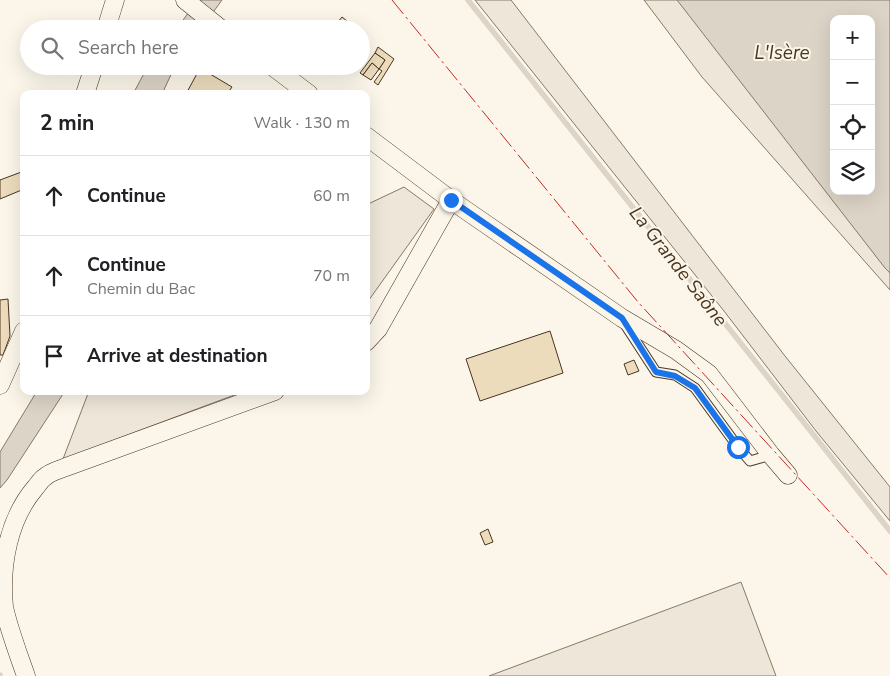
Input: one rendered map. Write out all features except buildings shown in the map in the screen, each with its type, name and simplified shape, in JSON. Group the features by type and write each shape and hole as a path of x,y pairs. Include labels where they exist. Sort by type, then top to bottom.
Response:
{"street":[{"path":"109,20 116,0"},
{"path":"185,0 210,20"},
{"path":"86,90 91,75"},
{"path":"284,75 304,90"},
{"path":"370,139 451,200 622,318 676,350 709,374 788,475"},
{"path":"370,338 378,329 451,200"},
{"path":"0,385 20,340"},
{"path":"26,676 4,606 2,577 7,542 14,519 28,497 45,477 66,467 264,395"}],"lane":[{"path":"622,318 656,372 675,376 695,388 750,461 771,455"}],"shaded area":[{"path":"475,0 511,0 785,356 890,487 890,521 816,431 724,311"},
{"path":"644,0 721,0 830,184 830,195 875,195 875,193 890,199 890,290 702,77"},
{"path":"404,187 434,209 370,298 370,203"},
{"path":"87,395 234,395 63,459"},
{"path":"741,582 776,676 489,676"}],"water":[{"path":"197,0 222,0 208,20 183,20"},
{"name":"L'Isère","path":"677,0 890,0 890,273 885,268"},
{"path":"143,75 171,75 164,90 135,90"},
{"path":"35,395 62,395 0,488 0,452"}],"waterway":[{"name":"La Grande Saône","path":"468,0 890,531"}],"power":[{"path":"392,0 638,302 890,578"}],"route":[{"path":"451,200 622,318 656,372 675,376 695,388 738,447"}]}
